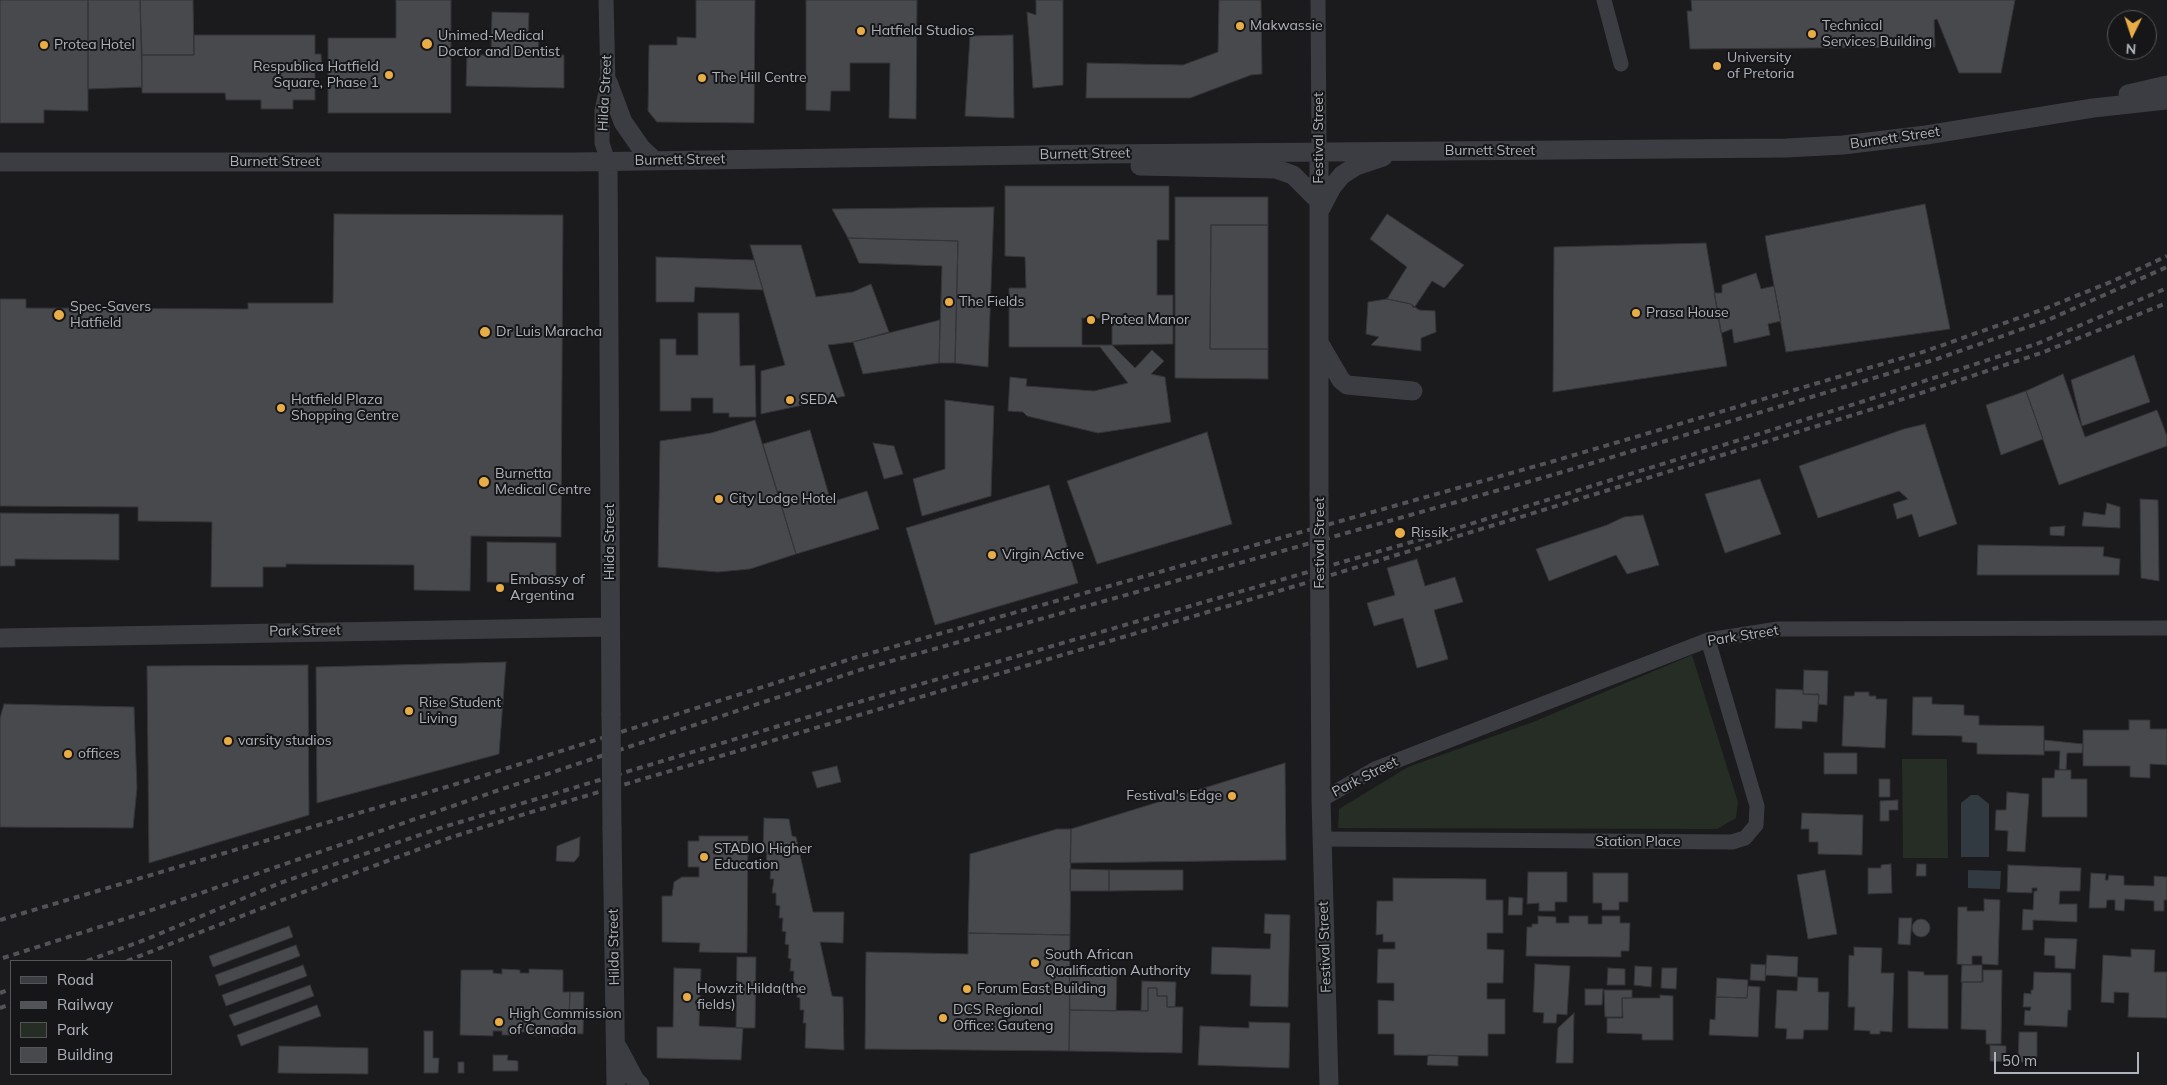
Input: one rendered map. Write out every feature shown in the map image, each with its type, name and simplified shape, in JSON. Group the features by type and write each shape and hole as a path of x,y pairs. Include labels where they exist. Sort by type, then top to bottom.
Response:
{"street":[{"name":"Hilda Street","path":"606,0 608,82 602,112 602,143 608,161 610,628 616,1085"},
{"name":"Festival Street","path":"1318,0 1321,800 1329,1085"},
{"path":"1604,0 1621,64"},
{"path":"608,82 624,122 641,148 654,161"},
{"path":"2025,119 2167,85"},
{"name":"Burnett Street","path":"0,162 654,161 1319,151 1398,152 1786,148 1880,140 2167,100"},
{"path":"1100,154 1140,166 1276,169 1293,175 1319,207 1342,175 1356,166 1398,152"},
{"path":"1320,345 1341,380 1347,385 1413,390"},
{"name":"Park Street","path":"0,638 373,630 610,628"},
{"name":"Park Street","path":"1321,800 1375,769 1708,640 1778,629 2167,628"},
{"name":"Station Place","path":"1322,839 1732,842 1745,838 1756,825 1757,806 1708,640"},
{"path":"616,1042 635,1080 640,1085"}],"green space":[{"path":"1692,655 1738,802 1736,818 1717,829 1338,828 1339,809 1408,767 1533,722"},
{"path":"1902,759 1947,759 1948,858 1903,858"}],"shaded area":[{"path":"1971,795 1978,795 1989,804 1989,857 1961,857 1961,803"},
{"path":"1968,870 2001,871 2000,889 1968,888"}],"building":[{"name":"Protea Hotel","path":"0,0 88,0 88,111 44,110 44,123 0,123"},
{"path":"88,0 140,0 142,87 88,89"},
{"path":"140,0 193,0 194,55 142,55"},
{"name":"Respublica Hatfield Square, Phase 1","path":"396,0 451,0 451,113 328,113 328,38 396,38"},
{"name":"The Hill Centre","path":"696,0 755,0 754,123 657,122 648,111 649,45 677,45 677,37 696,38"},
{"name":"Hatfield Studios","path":"806,0 917,0 916,119 889,118 890,63 850,63 850,91 831,91 830,111 806,110"},
{"path":"1036,0 1063,0 1063,85 1033,88 1027,12 1036,15"},
{"name":"Makwassie","path":"1219,0 1261,0 1262,74 1251,75 1190,98 1086,98 1087,63 1183,65 1218,52"},
{"name":"Technical Services Building","path":"1691,0 2015,0 2001,73 1959,73 1937,19 1934,20 1935,47 1690,49 1687,11 1692,11"},
{"path":"492,12 529,13 528,37 539,37 538,54 564,55 564,88 466,86 467,55 491,55"},
{"name":"Respublica Hatfield Square, Phase 1","path":"194,35 315,35 315,54 321,54 322,70 315,70 315,100 293,100 293,109 261,109 261,100 226,100 225,93 142,93 142,55 194,55"},
{"path":"1013,35 1014,118 965,116 970,36"},
{"name":"Protea Manor","path":"1005,186 1169,186 1169,240 1157,240 1157,295 1173,295 1173,344 1112,345 1135,368 1152,350 1164,361 1151,374 1165,377 1171,422 1098,433 1027,416 1023,412 1008,411 1010,377 1027,379 1026,386 1094,391 1128,383 1100,347 1009,347 1009,288 1026,288 1025,257 1005,256"},
{"path":"1175,197 1268,197 1268,225 1211,225 1210,349 1268,349 1268,379 1175,378"},
{"path":"1925,204 1950,329 1786,352 1765,236"},
{"path":"994,207 988,367 955,363 958,241 848,238 832,209"},
{"name":"Hatfield Plaza Shopping Centre","path":"334,214 563,215 561,537 471,536 470,591 414,590 414,565 286,564 286,567 263,567 263,587 211,587 212,522 138,521 138,507 0,506 0,299 26,299 26,308 248,309 248,303 333,303"},
{"path":"1387,214 1464,265 1444,288 1432,281 1414,308 1411,304 1387,299 1407,267 1370,239"},
{"path":"1211,225 1268,225 1268,349 1210,349"},
{"name":"The Fields","path":"848,238 958,241 955,363 939,363 942,266 859,263"},
{"name":"Prasa House","path":"1706,243 1727,366 1553,392 1554,247"},
{"path":"750,245 801,245 816,297 853,292 871,284 889,332 853,342 828,345 845,396 761,414 761,371 785,365"},
{"path":"656,257 754,260 763,290 695,287 694,302 656,302"},
{"path":"1756,273 1761,289 1774,286 1781,321 1768,324 1770,335 1734,343 1732,329 1721,333 1714,293 1722,293 1722,285"},
{"path":"1387,299 1411,304 1419,310 1435,311 1436,332 1421,338 1421,351 1371,345 1379,337 1366,334 1368,302"},
{"path":"698,313 739,313 740,366 755,365 756,417 729,417 729,413 713,413 713,398 691,398 691,411 660,411 660,339 676,339 676,355 698,355"},
{"path":"1082,318 1112,318 1112,345 1082,345"},
{"path":"940,320 939,363 863,374 853,342"},
{"path":"2134,355 2150,402 2082,426 2071,380"},
{"path":"2063,374 2085,437 2157,410 2167,436 2167,446 2059,485 2026,391"},
{"path":"2026,391 2043,439 2001,455 1986,405"},
{"path":"945,400 994,406 991,496 922,516 913,479 945,469"},
{"name":"City Lodge Hotel","path":"755,420 796,554 750,569 718,572 658,567 660,441 711,433"},
{"path":"1925,424 1957,524 1919,537 1912,514 1897,519 1893,504 1908,499 1899,491 1818,518 1799,466 1904,429"},
{"path":"810,430 831,502 867,491 879,529 796,554 763,444"},
{"path":"1207,432 1232,524 1097,564 1067,481"},
{"path":"873,443 894,446 903,474 884,479"},
{"path":"1760,479 1781,534 1725,553 1705,494"},
{"name":"Virgin Active","path":"1049,485 1078,583 935,625 906,528"},
{"path":"2140,499 2158,500 2159,581 2141,578"},
{"path":"2107,503 2120,507 2120,528 2082,526 2084,512 2105,515"},
{"path":"0,513 119,514 119,560 15,559 15,566 0,566"},
{"path":"1643,515 1659,565 1627,574 1616,555 1549,581 1536,549 1607,525 1624,517"},
{"path":"2065,526 2064,536 2050,535 2050,527"},
{"path":"487,542 556,543 556,583 487,582"},
{"path":"1978,545 2104,547 2103,556 2120,559 2119,575 1977,575"},
{"path":"1417,559 1425,586 1455,577 1463,602 1434,610 1448,659 1417,668 1403,618 1374,626 1367,603 1395,595 1387,568"},
{"name":"Rise Student Living","path":"506,662 499,754 317,803 316,667"},
{"name":"varsity studios","path":"308,665 309,815 149,863 147,666"},
{"path":"1804,670 1828,671 1827,705 1818,704 1819,694 1803,694"},
{"path":"1776,689 1803,690 1803,694 1819,695 1817,722 1802,721 1802,729 1775,728"},
{"path":"1855,692 1869,692 1869,696 1876,696 1876,699 1887,699 1885,748 1842,746 1844,696 1854,696"},
{"path":"1913,697 1932,697 1932,704 1964,705 1964,715 1979,716 1979,725 2044,726 2044,755 1977,754 1977,743 1962,742 1962,736 1912,735"},
{"name":"offices","path":"4,704 134,707 137,788 133,828 0,827 0,718"},
{"path":"2129,720 2150,720 2150,729 2167,729 2167,765 2150,764 2150,778 2130,777 2130,766 2083,766 2083,730 2129,730"},
{"path":"2044,740 2083,744 2082,753 2067,753 2066,770 2059,769 2060,751 2044,751"},
{"path":"1824,753 1857,753 1857,774 1824,774"},
{"name":"Festival's Edge","path":"1285,763 1286,860 1070,863 1071,829"},
{"path":"837,766 841,782 817,788 812,772"},
{"path":"2055,770 2071,770 2071,779 2087,779 2087,817 2042,817 2042,778 2054,778"},
{"path":"1879,779 1890,779 1890,797 1879,797"},
{"path":"2007,792 2029,794 2025,852 2007,851 2008,831 1995,830 1996,810 2006,810"},
{"path":"1898,800 1898,810 1889,810 1889,821 1880,821 1880,801"},
{"path":"1802,813 1863,815 1862,855 1818,854 1818,842 1809,842 1809,829 1801,829"},
{"path":"764,818 789,819 792,836 796,837 813,912 844,912 843,943 820,942 832,996 843,997 844,1050 805,1048 806,1023 803,1023 804,1010 800,1010 797,985 793,985 794,971 790,971 789,945 785,944 786,932 782,931 783,918 779,918 780,906 776,905 776,893 772,893 774,879 770,879 771,866 766,866 767,852 763,852"},
{"path":"1057,829 1071,829 1070,935 968,933 970,854"},
{"path":"699,836 748,836 747,953 699,952 700,943 662,942 662,896 672,896 674,882 682,877 699,877 699,867 688,867 688,841 699,841"},
{"path":"580,837 579,856 574,862 556,861 557,846"},
{"path":"1891,864 1892,893 1868,894 1868,868 1881,868 1881,865"},
{"path":"1917,864 1926,864 1926,876 1916,876"},
{"path":"2008,865 2081,868 2080,891 2060,891 2059,904 2077,904 2077,922 2033,920 2033,930 2022,930 2023,909 2033,910 2034,891 2037,891 2037,888 2032,888 2032,893 2007,892"},
{"path":"1070,869 1109,870 1109,891 1070,891"},
{"path":"1109,870 1183,870 1183,890 1109,891"},
{"path":"1825,870 1837,934 1808,939 1797,875"},
{"path":"1528,872 1567,872 1567,902 1555,902 1555,911 1539,911 1539,903 1527,904"},
{"path":"1593,873 1628,873 1628,902 1619,902 1619,910 1602,910 1602,903 1593,903"},
{"path":"2091,873 2106,874 2105,880 2108,880 2109,875 2124,876 2124,885 2154,886 2154,876 2167,877 2167,900 2164,900 2164,911 2154,911 2154,901 2125,899 2124,911 2115,910 2115,900 2107,900 2106,908 2089,908"},
{"path":"1393,878 1486,879 1486,900 1503,900 1503,933 1487,933 1487,949 1504,950 1503,983 1487,983 1487,999 1505,999 1505,1034 1488,1034 1488,1056 1394,1055 1394,1034 1378,1034 1378,1000 1394,1001 1394,983 1377,983 1378,949 1395,949 1395,942 1383,942 1383,934 1376,935 1377,901 1393,901"},
{"path":"1509,897 1523,898 1522,915 1508,915"},
{"path":"1984,899 2000,900 1998,965 1982,964 1982,956 1972,956 1972,965 1957,964 1958,907 1967,907 1967,911 1984,911"},
{"path":"1265,914 1290,915 1288,1007 1250,1006 1251,975 1211,974 1212,947 1270,949 1271,934 1264,933"},
{"path":"1538,916 1556,917 1556,923 1569,923 1569,916 1588,916 1588,924 1602,924 1602,916 1620,916 1620,923 1630,923 1629,951 1621,951 1621,957 1526,956 1527,927 1532,927 1532,924 1538,924"},
{"path":"1899,918 1912,918 1910,945 1898,944"},
{"path":"1921,919 1927,922 1930,928 1927,934 1921,937 1915,934 1912,928 1915,922"},
{"path":"289,926 293,937 213,967 209,956"},
{"name":"Forum East Building","path":"968,933 1070,935 1069,1051 865,1049 866,952 968,954"},
{"path":"2045,938 2077,939 2075,969 2055,968 2055,956 2044,955"},
{"path":"296,945 300,956 219,986 215,975"},
{"path":"1854,947 1882,948 1881,973 1894,973 1892,1032 1880,1031 1880,1034 1870,1034 1870,1031 1854,1030 1855,1007 1848,1007 1849,955 1854,956"},
{"path":"2131,949 2155,950 2154,972 2167,972 2167,1018 2128,1017 2129,993 2114,992 2114,1003 2101,1002 2103,955 2131,957"},
{"path":"1767,955 1798,957 1797,977 1765,975"},
{"path":"737,957 756,957 755,1028 736,1028"},
{"path":"1535,964 1570,966 1567,1015 1557,1014 1556,1023 1543,1023 1544,1013 1533,1012"},
{"path":"1751,964 1766,965 1765,981 1750,980"},
{"path":"303,965 307,976 226,1006 222,995"},
{"path":"1962,965 1982,965 1982,982 1961,982"},
{"path":"1635,966 1652,967 1651,987 1634,985"},
{"name":"Howzit Hilda(the fields)","path":"674,968 701,969 699,1026 743,1028 741,1060 657,1058 657,1027 673,1027"},
{"path":"1069,968 1117,970 1116,1011 1070,1010"},
{"path":"1608,968 1625,969 1625,985 1607,985"},
{"path":"1662,968 1677,968 1676,989 1661,988"},
{"path":"502,969 520,970 520,973 529,973 529,969 563,970 563,992 570,992 569,1018 564,1017 563,1036 529,1035 529,1032 521,1032 521,1035 502,1035 502,1031 493,1031 493,1036 460,1035 461,970 493,970 493,973 502,974"},
{"path":"1983,970 2002,970 2001,1044 1986,1044 1986,1030 1961,1029 1962,982 1983,982"},
{"path":"1908,971 1924,972 1924,975 1948,975 1948,1029 1908,1028"},
{"path":"2034,972 2071,973 2071,1010 2068,1010 2067,1027 2024,1025 2025,1010 2030,1011 2031,1007 2023,1007 2024,993 2031,994 2031,990 2033,990"},
{"path":"1798,977 1818,978 1818,992 1829,992 1828,1030 1804,1030 1803,1039 1786,1039 1787,1029 1775,1028 1777,990 1797,991"},
{"path":"1717,978 1748,980 1747,998 1716,997"},
{"path":"1142,981 1176,982 1175,1007 1167,1007 1167,996 1157,996 1157,988 1148,988 1148,1011 1141,1011"},
{"path":"310,985 314,996 234,1026 229,1015"},
{"path":"1748,986 1760,987 1758,1037 1709,1035 1710,1019 1715,1020 1716,997 1747,998"},
{"path":"1148,988 1157,988 1157,996 1167,996 1167,1007 1183,1007 1182,1053 1069,1051 1070,1010 1148,1011"},
{"path":"1585,989 1603,989 1602,1005 1585,1005"},
{"path":"1604,990 1632,990 1632,998 1622,998 1622,1017 1605,1017"},
{"path":"570,992 584,992 583,1034 563,1033 564,1017 569,1018"},
{"path":"1660,995 1673,996 1673,1040 1642,1040 1642,1034 1607,1033 1607,1018 1623,1018 1622,998 1660,998"},
{"path":"317,1005 321,1016 241,1046 237,1035"},
{"path":"1574,1013 1573,1063 1556,1063 1558,1028"},
{"path":"1249,1022 1290,1023 1289,1068 1198,1065 1200,1026 1249,1028"},
{"path":"424,1031 433,1031 433,1058 439,1058 438,1073 424,1073"},
{"path":"2019,1032 2037,1032 2037,1062 2018,1062"},
{"path":"1990,1045 2006,1046 2006,1062 1990,1061"},
{"path":"279,1046 368,1048 368,1074 278,1073"},
{"path":"493,1055 508,1055 507,1060 518,1061 518,1071 493,1071"},
{"path":"1428,1055 1458,1056 1458,1066 1427,1065"},
{"path":"458,1062 464,1062 464,1073 458,1073"}],"railway":[{"path":"0,920 473,779 857,657 1554,461 1926,351 2044,309 2113,281 2167,256"},
{"path":"3,958 143,913 502,789 863,669 1556,474 1937,359 2048,320 2167,267"},
{"path":"90,960 147,939 280,883 437,829 845,706 1422,539 1858,403 2039,343 2167,288"},
{"path":"130,960 285,899 449,838 1289,588 1879,407 2041,353 2167,303"},
{"path":"0,993 10,989"},
{"path":"0,1008 10,1004"}],"place":[{"name":"Makwassie","path":"1240,26"},
{"name":"Hatfield Studios","path":"861,31"},
{"name":"Technical Services Building","path":"1812,34"},
{"name":"Unimed-Medical Doctor and Dentist","path":"427,44"},
{"name":"Protea Hotel","path":"44,45"},
{"name":"University of Pretoria","path":"1717,66"},
{"name":"Respublica Hatfield Square, Phase 1","path":"389,75"},
{"name":"The Hill Centre","path":"702,78"},
{"name":"The Fields","path":"949,302"},
{"name":"Prasa House","path":"1636,313"},
{"name":"Spec-Savers Hatfield","path":"59,315"},
{"name":"Protea Manor","path":"1091,320"},
{"name":"Dr Luis Maracha","path":"485,332"},
{"name":"SEDA","path":"790,400"},
{"name":"Hatfield Plaza Shopping Centre","path":"281,408"},
{"name":"Burnetta Medical Centre","path":"484,482"},
{"name":"City Lodge Hotel","path":"719,499"},
{"name":"Rissik","path":"1400,533"},
{"name":"Virgin Active","path":"992,555"},
{"name":"Embassy of Argentina","path":"500,588"},
{"name":"Rise Student Living","path":"409,711"},
{"name":"varsity studios","path":"228,741"},
{"name":"offices","path":"68,754"},
{"name":"Festival's Edge","path":"1232,796"},
{"name":"STADIO Higher Education","path":"704,857"},
{"name":"South African Qualification Authority","path":"1035,963"},
{"name":"Forum East Building","path":"967,989"},
{"name":"Howzit Hilda(the fields)","path":"687,997"},
{"name":"DCS Regional Office: Gauteng","path":"943,1018"},
{"name":"High Commission of Canada","path":"499,1022"}]}
